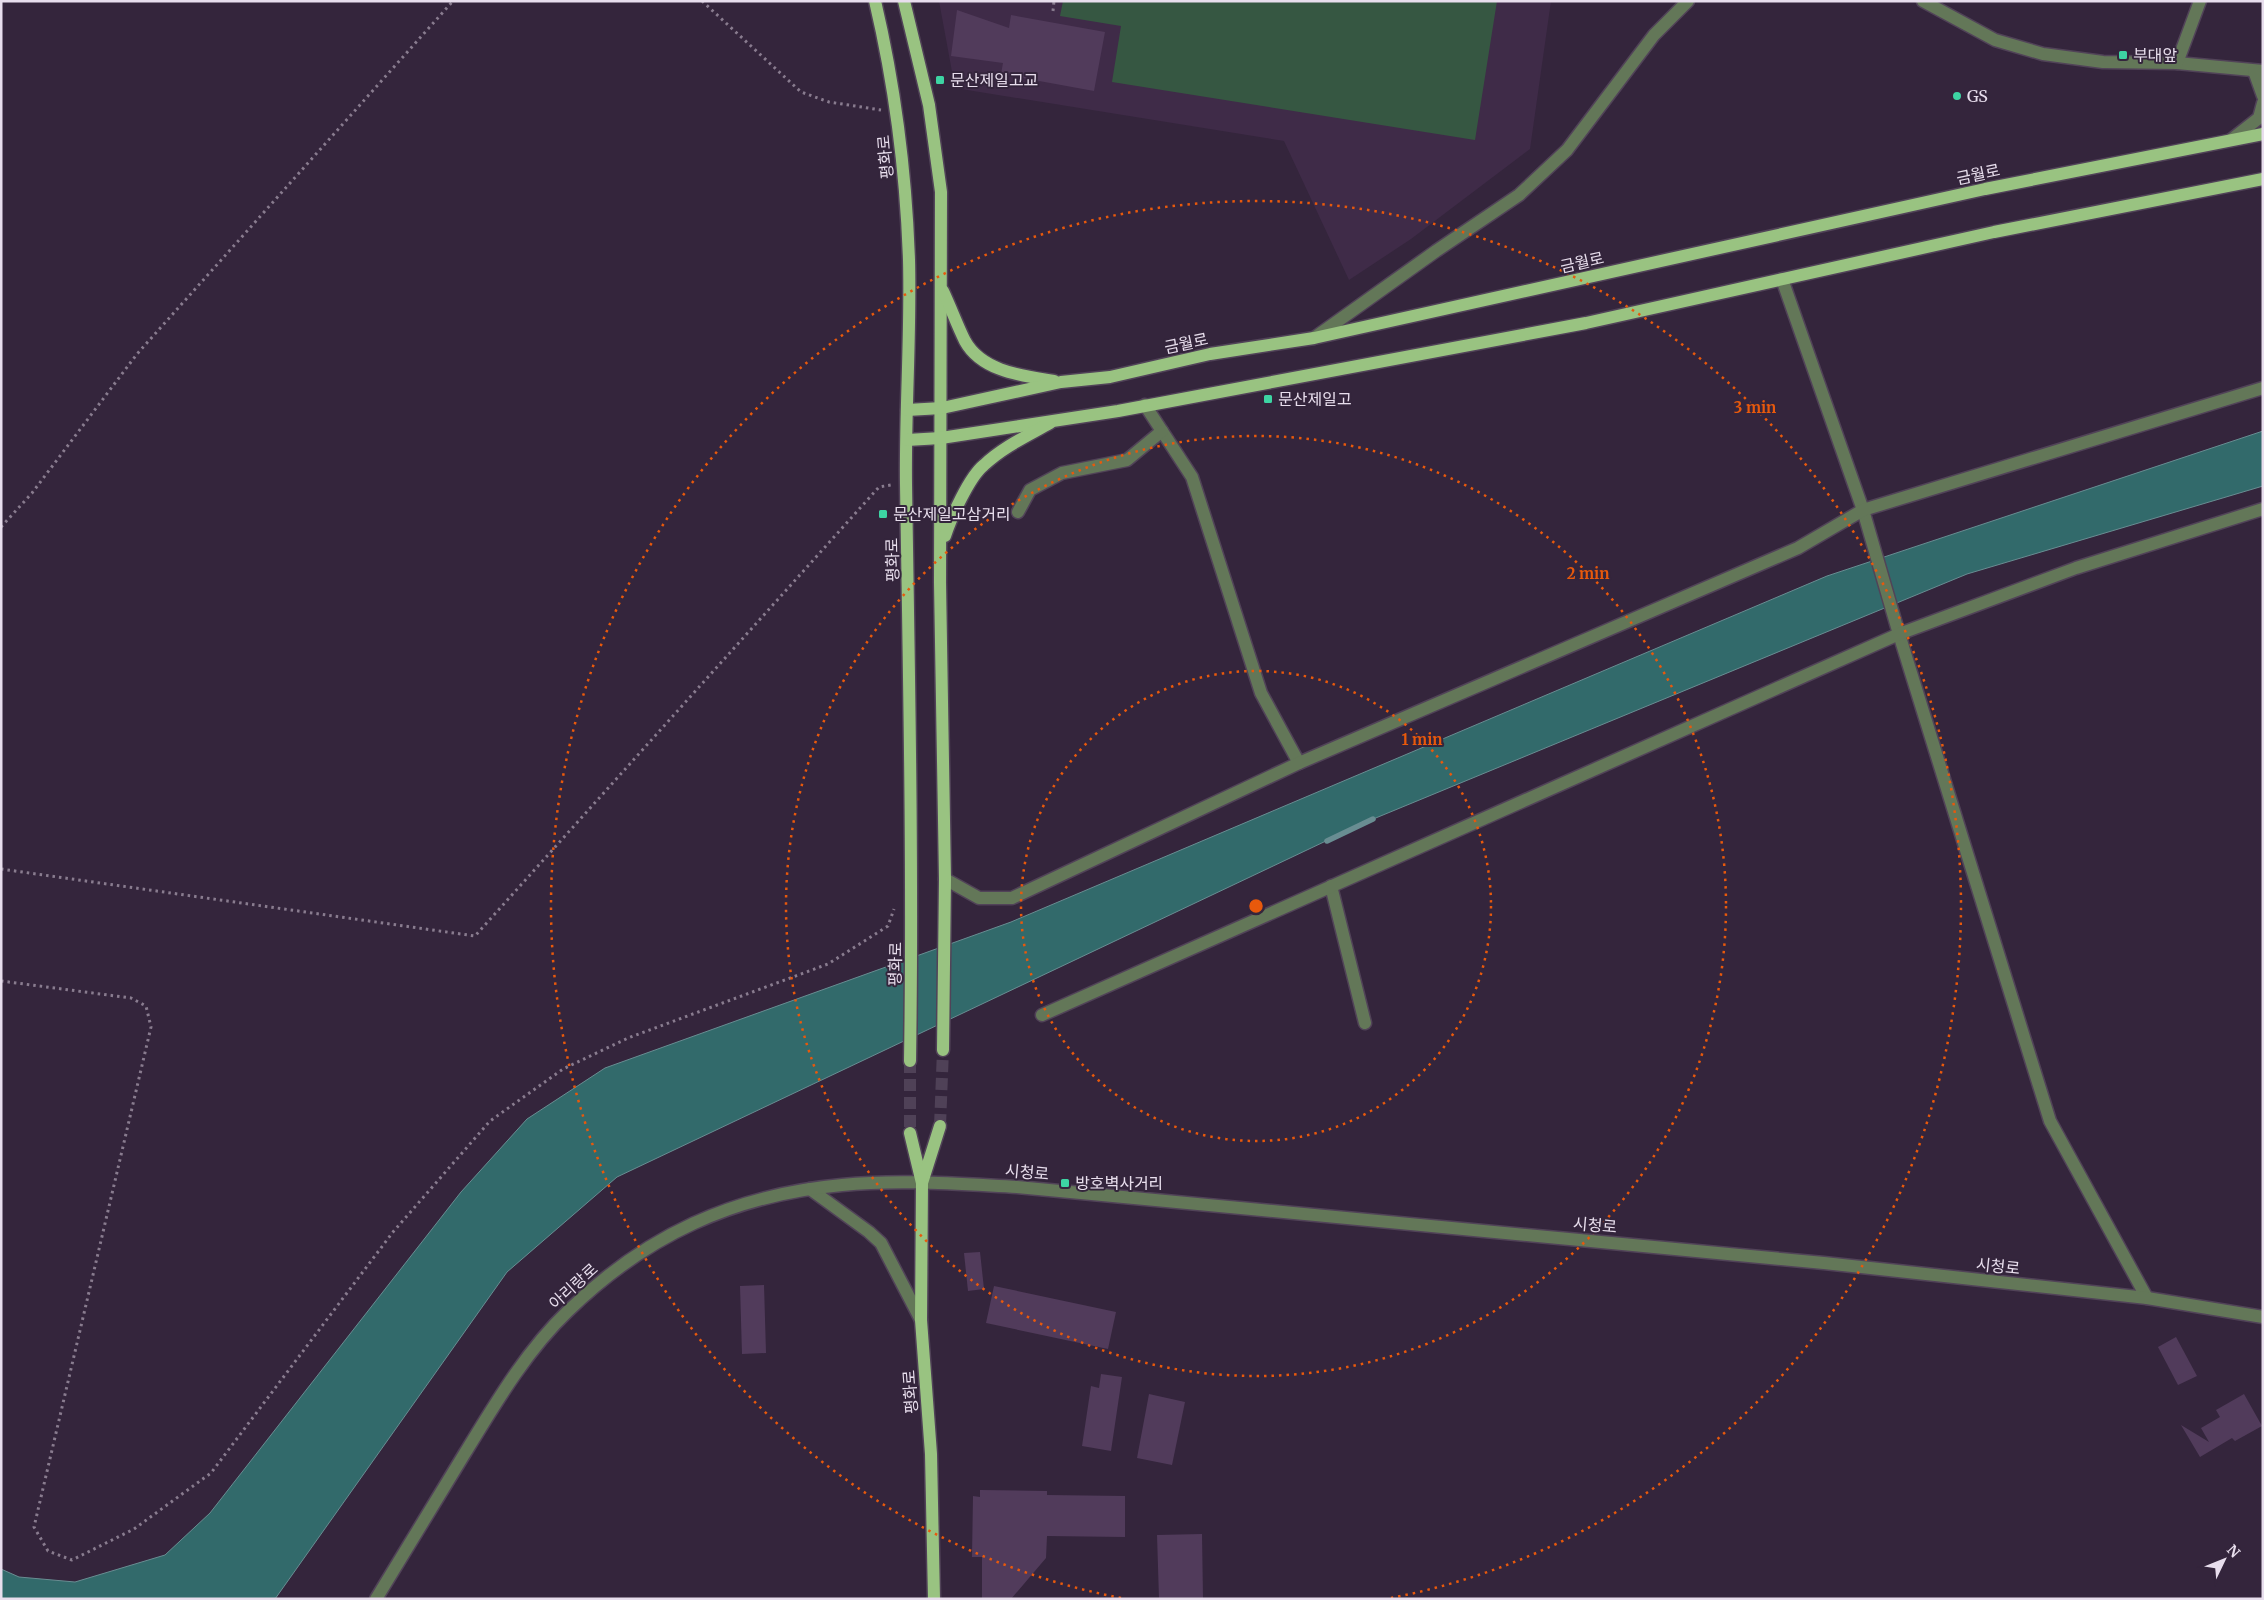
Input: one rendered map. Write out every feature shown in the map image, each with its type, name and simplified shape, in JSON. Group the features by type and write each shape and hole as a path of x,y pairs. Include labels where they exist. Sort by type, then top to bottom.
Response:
{"main road":[{"name":"평화로","path":"875,1 886,48 897,112 909,260 906,482 912,938 910,1061"},
{"path":"904,1 929,105 941,192 941,546 945,879 943,1050"},
{"name":"금월로","path":"907,410 942,408 1062,382 1110,377 1210,354 1314,338 1985,189 2263,134"},
{"path":"908,440 942,438 1145,405 1586,323 1994,232 2263,179"},
{"path":"941,286 966,343 981,358 1008,373 1062,382"},
{"path":"941,546 952,515 982,466 1011,444 1058,419"},
{"name":"평화로","path":"922,1182 940,1126"},
{"name":"평화로","path":"910,1133 922,1182 921,1320 931,1454 934,1599"}],"street":[{"path":"1314,338 1436,251 1519,195 1567,150 1654,35 1688,1"},
{"path":"1923,1 1996,40 2043,54 2103,62 2177,63 2258,71 2263,96"},
{"path":"2177,63 2200,1"},
{"path":"2231,140 2259,118 2263,103"},
{"path":"1782,279 1865,516 2050,1121 2147,1298"},
{"path":"945,879 979,898 1012,898 1299,763 1798,548 1865,516 2263,388"},
{"path":"1145,405 1192,477 1261,694 1299,763"},
{"path":"1018,512 1030,490 1062,473 1127,460 1162,432"},
{"path":"1042,1015 1898,629 2076,568 2263,509"},
{"path":"1331,886 1365,1023"},
{"name":"시청로","path":"922,1182 1017,1187 1804,1261 2147,1298 2263,1317"},
{"name":"아리랑로","path":"376,1599 499,1398 543,1338 567,1312 606,1277 668,1234 702,1218 738,1205 810,1189 843,1184 922,1182"},
{"path":"810,1189 870,1232 881,1243 921,1320"}],"path":[{"path":"1,527 32,493 137,354 453,1"},
{"path":"702,1 801,92 829,102 897,112"},
{"path":"1053,11 1054,1"},
{"path":"1,869 475,936 879,487 906,482"},
{"path":"1,981 131,998 146,1006 151,1027 34,1527 48,1551 72,1560 134,1529 211,1473 394,1232 490,1121 562,1069 628,1038 828,964 888,926 897,901"}],"shaded area":[{"path":"939,1 1551,1 1530,149 1411,239 1349,280 1284,141 955,88"},
{"path":"1063,1 1497,1 1475,140 1112,82 1121,26 1060,16"},
{"path":"2263,431 2263,486 1967,574 1366,822 617,1177 507,1272 275,1599 1,1599 1,1569 19,1577 75,1582 165,1555 210,1513 461,1192 527,1119 605,1068 1011,922 1827,576"}],"building":[{"path":"957,10 1009,28 1011,15 1105,32 1094,91 1001,74 1003,63 951,56"},
{"path":"980,1252 984,1289 968,1291 964,1253"},
{"path":"764,1285 766,1353 742,1354 740,1286"},
{"path":"994,1286 1116,1312 1108,1349 986,1323"},
{"path":"2176,1337 2197,1376 2178,1385 2158,1347"},
{"path":"1101,1374 1122,1377 1111,1451 1082,1446 1091,1386 1099,1388"},
{"path":"1149,1394 1185,1402 1172,1465 1137,1458"},
{"path":"2244,1394 2262,1426 2235,1441 2232,1438 2200,1457 2181,1425 2209,1442 2201,1428 2220,1417 2216,1410"},
{"path":"980,1490 1047,1491 1047,1495 1125,1496 1125,1537 1047,1536 1046,1558 1011,1599 982,1599 982,1557 972,1557 973,1496 980,1497"},
{"path":"1202,1534 1203,1599 1159,1599 1157,1535"}],"waterway":[{"path":"1327,841 1373,819"}],"tunnel":[{"path":"940,1126 943,1050"},
{"path":"910,1061 910,1133"}],"place":[{"name":"부대앞","path":"2123,55"},
{"name":"문산제일고교","path":"940,80"},
{"name":"GS","path":"1957,96"},
{"name":"문산제일고","path":"1268,399"},
{"name":"문산제일고삼거리","path":"883,514"},
{"name":"방호벽사거리","path":"1065,1183"}]}
